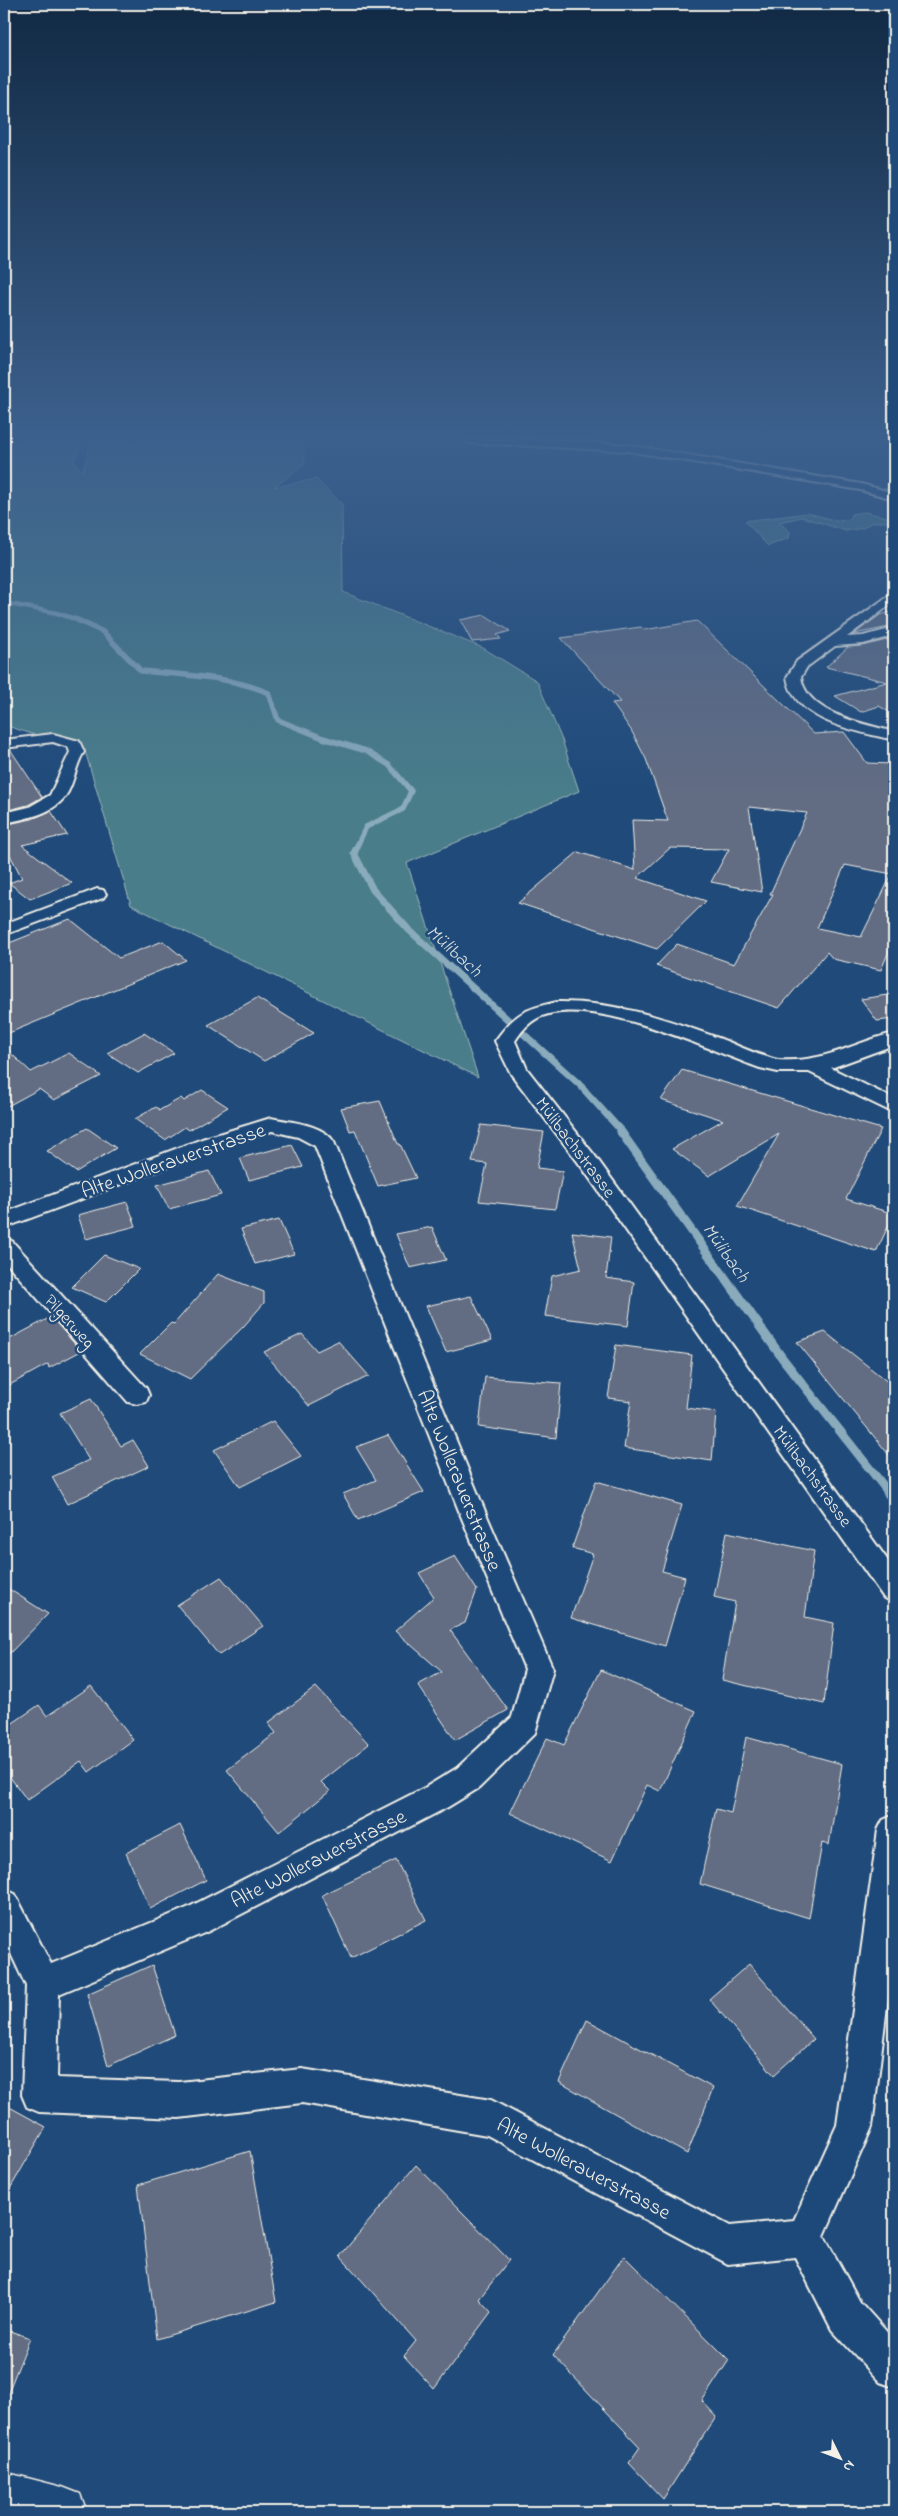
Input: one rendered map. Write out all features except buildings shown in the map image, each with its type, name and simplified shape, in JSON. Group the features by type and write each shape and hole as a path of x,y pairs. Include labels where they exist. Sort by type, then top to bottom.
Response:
{"main road":[{"path":"4,2497 62,2512"}],"street":[{"path":"894,596 802,664 794,675 796,690 809,706 841,721 894,736"},
{"path":"834,642 863,640 894,632"},
{"path":"870,729 894,722"},
{"path":"4,744 53,738 74,744 77,752 72,760 60,795 47,805 4,818"},
{"path":"4,930 97,894"},
{"name":"Mülibachstrasse","path":"894,1039 868,1047 843,1059 814,1067 777,1066 653,1022 605,1010 568,1006 534,1013 516,1025 505,1041 518,1070 588,1161 894,1590"},
{"path":"814,1067 894,1108"},
{"name":"Alte Wollerauerstrasse","path":"4,1221 209,1144 271,1124 305,1132 324,1142 346,1201 474,1516 539,1669 525,1724 468,1778 437,1797 198,1920 43,1984 39,2095 179,2100 302,2086 491,2118 728,2245 805,2237"},
{"name":"Pilgerweg","path":"4,1246 136,1395"},
{"path":"894,1830 854,2127 805,2237 846,2316 894,2368"},
{"path":"4,1906 43,1984"}],"green space":[{"path":"4,557 343,557 343,592 483,648 537,681 562,740 579,791 407,863 478,1077 131,905 85,751 4,725"}],"waterway":[{"name":"Mülibach","path":"4,603 57,613 81,621"},
{"name":"Mülibach","path":"77,620 103,632 141,671 190,675 254,687 269,693 278,720 323,738 366,751 389,765 411,791 403,809 366,827 356,848"},
{"name":"Mülibach","path":"357,847 354,853 373,890 409,930 579,1084 623,1133"},
{"name":"Mülibach","path":"621,1132 783,1359 889,1493"},
{"name":"Mülibach","path":"888,1492 894,1499"}]}
